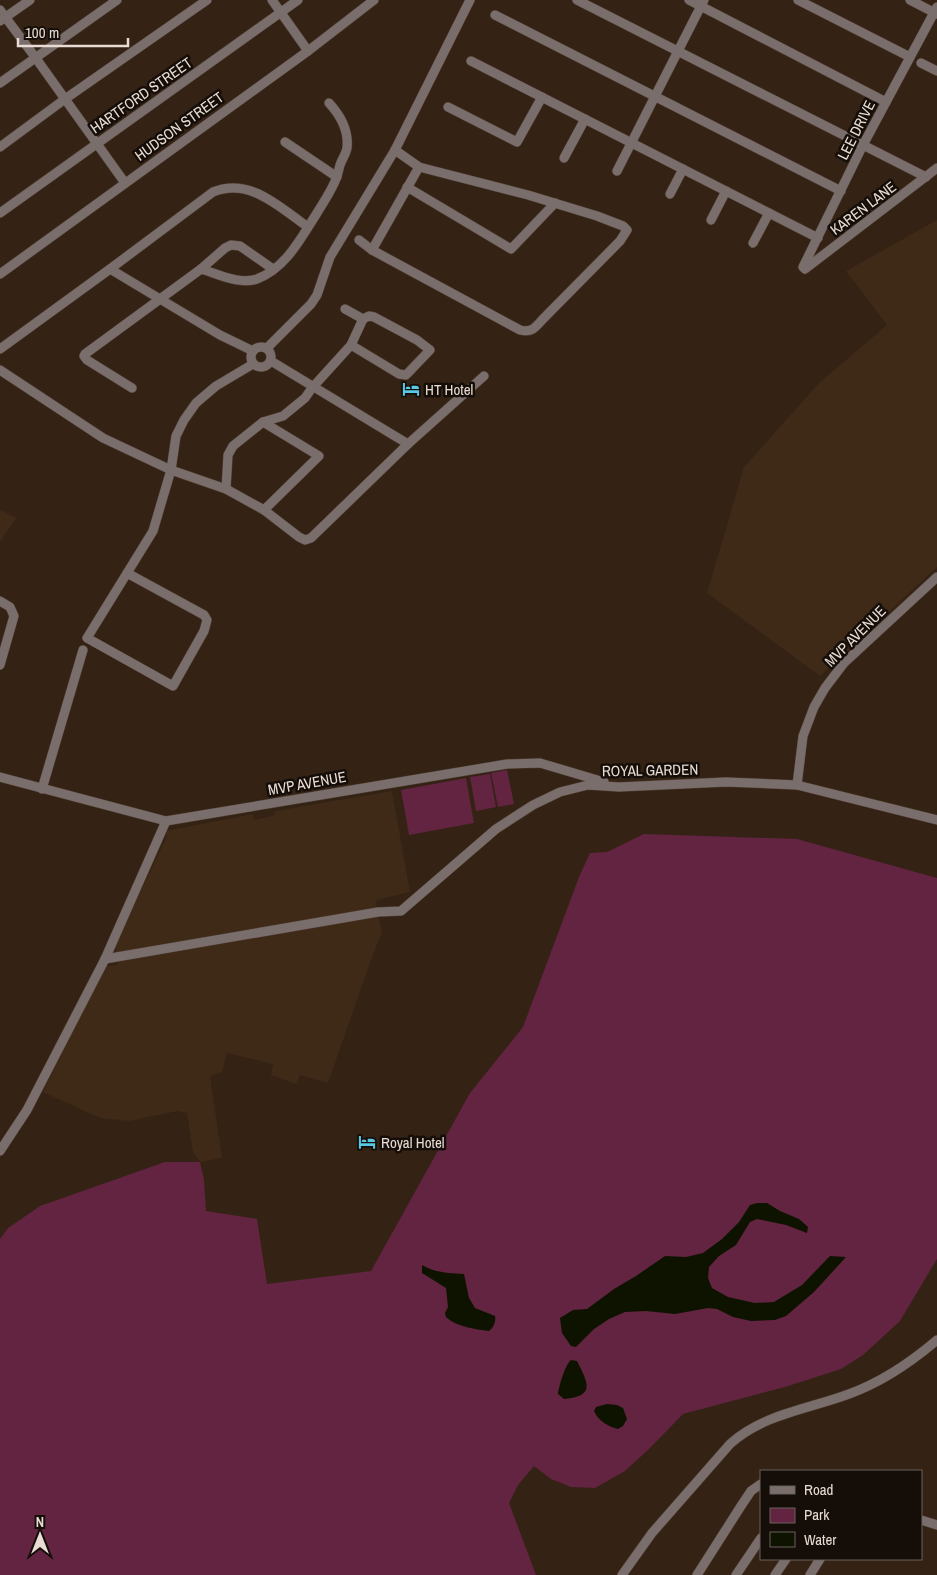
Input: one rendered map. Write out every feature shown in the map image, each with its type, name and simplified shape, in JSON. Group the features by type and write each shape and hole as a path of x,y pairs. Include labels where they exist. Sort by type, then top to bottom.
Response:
{"street":[{"path":"30,0 2,16 36,57 125,183"},
{"path":"0,83 116,0"},
{"path":"0,147 65,99 207,0"},
{"path":"272,0 308,52"},
{"name":"HARTFORD STREET","path":"0,213 298,0"},
{"name":"HUDSON STREET","path":"0,274 308,52 374,0"},
{"path":"267,348 271,353 271,361 263,368 260,368 254,364 251,356 253,351 258,348 267,348 311,304 317,295 330,257 395,150 470,0"},
{"path":"577,0 926,177"},
{"path":"689,0 702,3 886,102"},
{"path":"798,0 910,57"},
{"path":"910,0 936,11"},
{"path":"617,171 702,3"},
{"name":"LEE DRIVE","path":"804,268 863,145 936,11"},
{"path":"495,15 841,191"},
{"path":"471,61 818,238"},
{"path":"921,63 937,71"},
{"path":"448,106 517,142 542,97"},
{"path":"201,269 227,278 248,280 258,278 273,269 293,250 325,200 337,177 347,150 346,135 340,116 329,103"},
{"path":"564,158 584,119"},
{"path":"285,142 337,177"},
{"path":"359,240 372,250 520,330 530,331 620,241 627,230 623,226 554,203 419,167 395,150"},
{"path":"372,250 419,167"},
{"name":"KAREN LANE","path":"804,268 937,168"},
{"path":"670,194 682,169"},
{"path":"407,187 512,249 554,203"},
{"path":"0,349 213,192 227,188 241,188 256,192 308,227"},
{"path":"711,220 726,191"},
{"path":"753,243 768,213"},
{"path":"132,388 87,360 84,356 85,354 201,269 225,248 235,244 244,248 273,269"},
{"path":"110,269 220,335 253,351"},
{"path":"345,309 362,320"},
{"path":"226,489 228,455 236,442 263,422 283,416 305,398 351,345 362,320 369,316 374,317 431,348 406,374 399,374 351,345"},
{"path":"271,361 312,388 408,444"},
{"path":"127,573 204,615 207,620 204,631 173,686 87,638 127,573 153,532 171,470 176,436 184,420 196,403 216,386 254,364"},
{"path":"0,370 102,438 171,470 226,489 264,510 305,540 311,538 408,444 484,376"},
{"path":"263,422 318,456 264,510"},
{"name":"MVP AVENUE","path":"797,785 803,736 814,707 825,688 844,663 937,577"},
{"path":"0,601 10,607 14,616 0,665"},
{"path":"42,789 83,650"},
{"name":"MVP AVENUE","path":"0,777 166,821 507,764 540,763 619,787"},
{"name":"ROYAL GARDEN","path":"105,959 378,912 401,911 496,829 533,805 560,792 588,785 619,787 726,782 797,785 937,820"},
{"path":"0,1151 4,1137 28,1110 105,959 166,821"},
{"path":"622,1575 652,1533 730,1444 741,1435 771,1419 865,1388 910,1362 937,1340"},
{"path":"697,1575 740,1506 751,1491 760,1485"},
{"path":"922,1520 937,1525"},
{"path":"736,1575 760,1540"},
{"path":"775,1575 785,1560"},
{"path":"810,1575 819,1560"}],"shaded area":[{"path":"937,220 937,567 820,676 707,593 744,467 820,382 887,325 846,271"},
{"path":"0,509 16,518 0,542"},
{"path":"392,791 410,892 377,900 382,932 328,1083 300,1075 296,1084 271,1075 273,1064 227,1053 222,1072 210,1076 222,1158 200,1162 193,1153 187,1113 178,1111 129,1121 100,1118 43,1092 105,966 118,965 115,945 167,836 166,831 253,814 254,820 275,815 275,811"}],"green space":[{"path":"507,770 514,804 498,807 491,773"},
{"path":"490,774 496,807 476,811 470,777"},
{"path":"466,778 474,823 409,835 401,790"},
{"path":"644,834 797,839 937,878 937,1259 900,1321 863,1355 841,1369 785,1387 683,1414 625,1471 595,1488 571,1487 551,1479 534,1466 518,1485 509,1503 536,1575 0,1575 0,1239 8,1228 40,1206 165,1162 200,1162 204,1180 206,1211 257,1219 267,1284 371,1271 470,1093 523,1027 579,877 590,853 607,852"}],"water":[{"path":"767,1203 799,1219 808,1227 807,1233 786,1225 757,1219 750,1222 736,1245 719,1256 709,1267 708,1278 712,1288 728,1297 755,1303 774,1302 802,1285 830,1256 846,1257 814,1292 786,1316 775,1320 751,1321 733,1317 717,1309 708,1308 675,1314 646,1311 625,1312 609,1319 594,1329 576,1347 571,1346 562,1333 560,1318 573,1310 587,1309 665,1256 686,1257 703,1253 722,1239 739,1222 750,1205"},
{"path":"422,1265 437,1271 464,1274 469,1298 475,1308 495,1316 495,1322 491,1329 489,1331 466,1327 446,1317 445,1313 448,1307 446,1288 422,1273"},
{"path":"571,1360 577,1361 587,1387 581,1395 564,1399 558,1394 561,1381"},
{"path":"607,1404 623,1408 627,1419 623,1426 618,1429 604,1423 594,1411 596,1407"}],"place":[{"name":"HT Hotel","path":"411,389"},
{"name":"Royal Hotel","path":"367,1142"}]}
